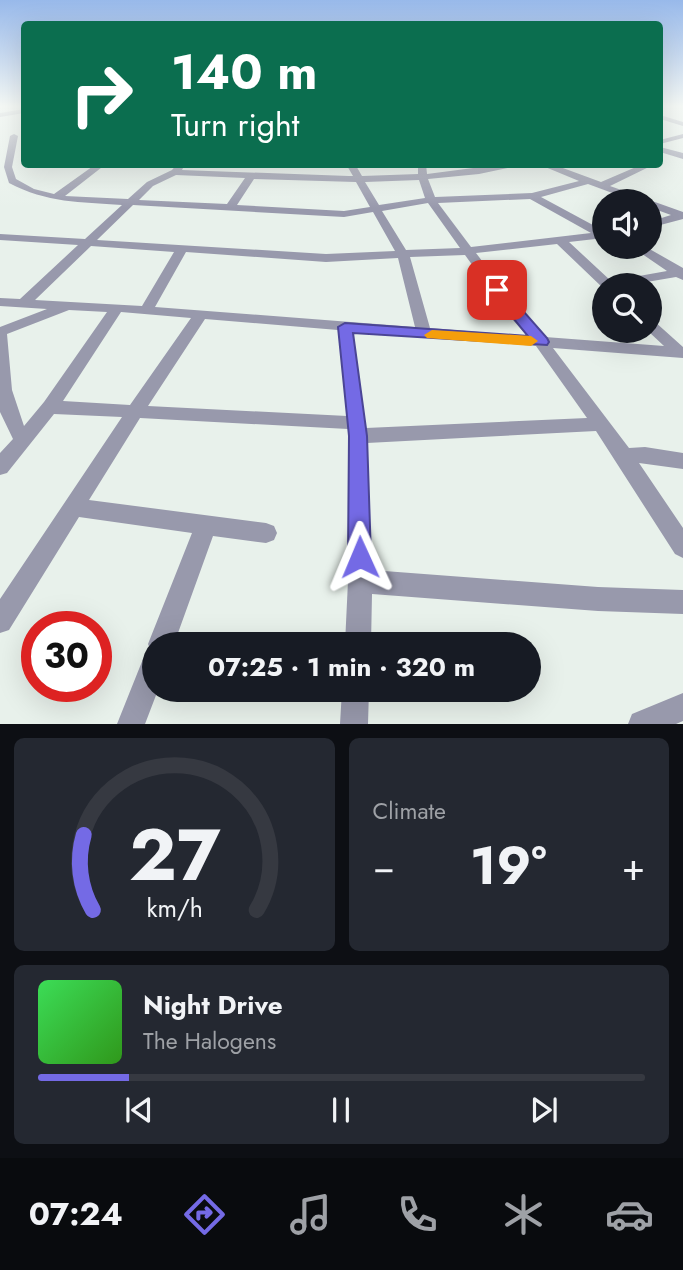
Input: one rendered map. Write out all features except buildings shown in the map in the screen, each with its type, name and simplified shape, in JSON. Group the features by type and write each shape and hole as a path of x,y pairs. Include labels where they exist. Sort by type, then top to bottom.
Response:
{"street":[{"path":"10,140 12,161 9,175 19,185 55,198 324,215 431,200 532,196 588,181"},
{"path":"55,198 96,168"},
{"path":"24,303 149,184 179,168 251,176 358,178 423,172 481,173 504,168"},
{"path":"352,168 403,255 424,334"},
{"path":"552,168 609,189"},
{"path":"557,170 562,168"},
{"path":"601,186 641,168"},
{"path":"423,172 431,200 512,310 541,342 624,456 683,547"},
{"path":"229,209 251,176"},
{"path":"532,196 592,229"},
{"path":"662,208 682,215"},
{"path":"662,221 682,215"},
{"path":"2,239 326,258 467,251 592,236"},
{"path":"560,240 595,273"},
{"path":"146,311 181,250"},
{"path":"658,259 682,274"},
{"path":"662,277 682,274"},
{"path":"0,302 201,314 682,353"},
{"path":"23,439 14,429 7,410 0,333 70,305"},
{"path":"0,467 50,407 117,308"},
{"path":"0,621 201,314"},
{"path":"345,327 357,430 358,632"},
{"path":"662,335 682,353"},
{"path":"50,407 135,411 357,430 600,424"},
{"path":"624,456 645,455 683,460"},
{"path":"74,506 266,533"},
{"path":"166,632 206,525"},
{"path":"360,581 598,599 683,602"},
{"path":"131,724 142,695"},
{"path":"354,724 355,702"},
{"path":"642,724 683,707"}],"slow traffic":[{"path":"432,335 531,341"}],"route":[{"path":"360,557 358,436 345,327 541,342 497,290"}]}
